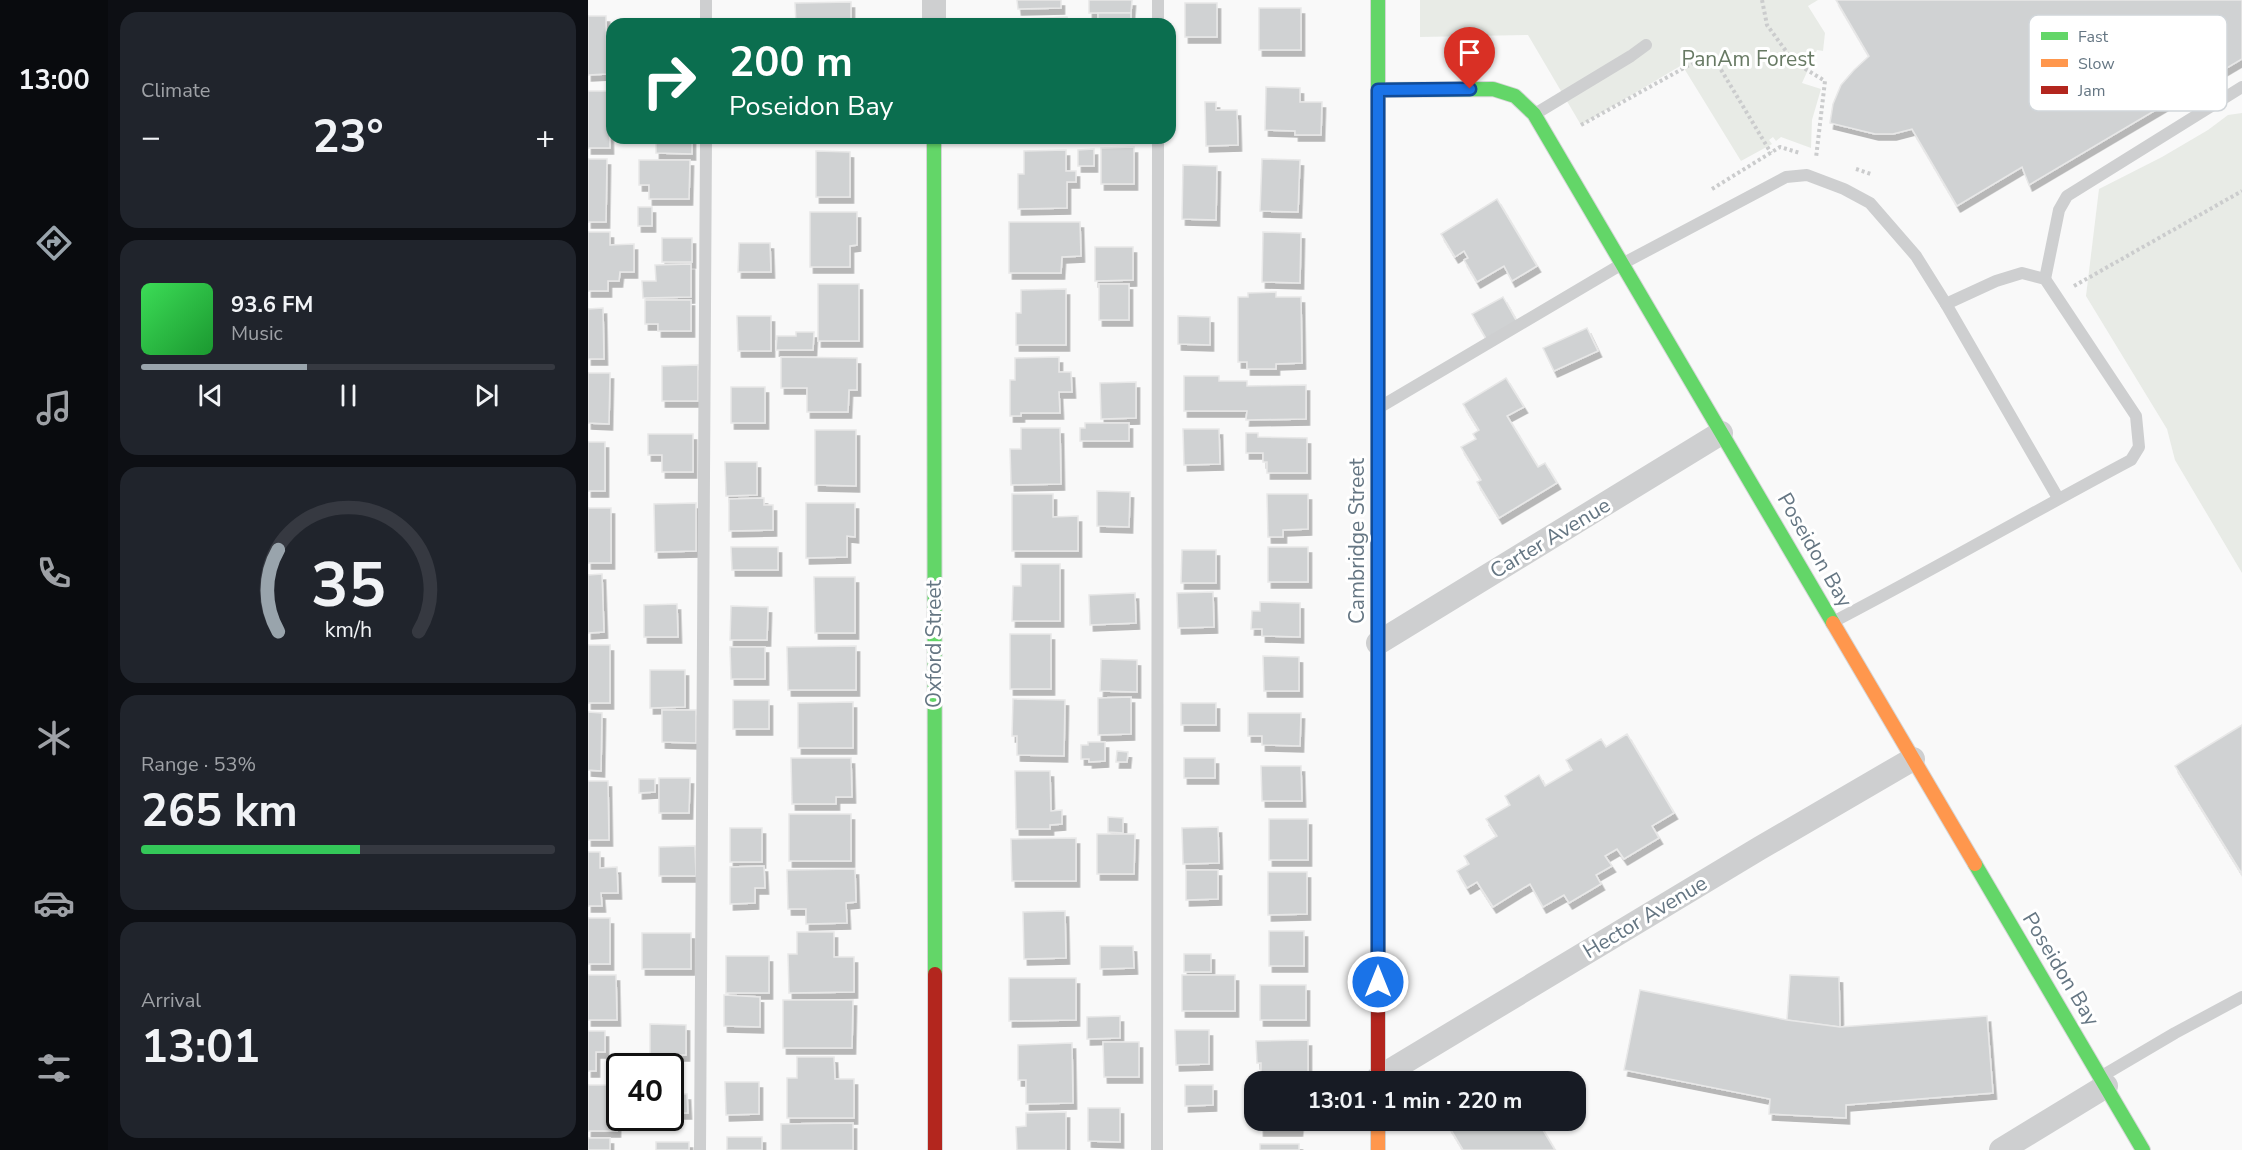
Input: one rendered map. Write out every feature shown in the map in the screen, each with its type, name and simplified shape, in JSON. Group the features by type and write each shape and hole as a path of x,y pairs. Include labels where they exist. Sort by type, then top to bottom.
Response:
{"street":[{"path":"934,0 934,18"},
{"name":"Cambridge Street","path":"1378,0 1378,1071"},
{"name":"Poseidon Bay","path":"1378,90 1493,89 1515,96 1534,114 2143,1150"},
{"name":"Oxford Street","path":"934,144 935,1150"},
{"name":"Carter Avenue","path":"1378,643 1721,433"},
{"name":"Hector Avenue","path":"1393,1071 1779,837 1913,759"},
{"path":"2001,1150 2103,1082"},
{"path":"1378,1131 1378,1150"}],"lane":[{"path":"706,0 706,18"},
{"path":"1158,0 1158,18"},
{"path":"1534,114 1646,45"},
{"path":"2227,96 2242,87"},
{"path":"2045,279 2059,210 2067,196 2203,111"},
{"path":"700,1150 705,144"},
{"path":"1156,1150 1158,144"},
{"path":"1378,409 1622,264 1786,177 1807,176 1844,189 1870,203 1916,256 2058,498"},
{"path":"1832,622 1910,582 2058,498 2131,460 2139,447 2136,416 2045,279 2022,273 1996,281 1946,304"},
{"path":"2103,1082 2175,1033 2242,998"}],"path":[{"path":"1762,0 1767,25 1794,62 1826,81 1816,158"},
{"path":"1581,125 1711,53 1771,153"},
{"path":"2073,286 2242,190"}],"green space":[{"name":"PanAm Forest","path":"1420,0 1818,0 1808,6 1825,33 1823,51 1817,50 1802,83 1821,89 1812,120 1811,148 1781,137 1776,141 1773,137 1769,140 1772,144 1741,161 1682,65 1581,125 1528,35 1420,37"},
{"path":"2242,113 2242,573 2175,460 2167,429 2086,296 2099,189 2162,157 2208,130 2228,115"}],"building":[{"path":"1017,0 1061,0 1061,8 1018,9"},
{"path":"1089,0 1132,0 1131,13 1089,13"},
{"path":"1836,0 2242,0 2242,59 2227,68 2227,15 2029,15 2029,111 2154,111 2029,185 2022,167 1957,206 1912,129 1893,134 1875,134 1830,123 1833,104 1841,85 1869,56"},
{"path":"851,2 851,18 796,18 795,3"},
{"path":"1185,3 1217,3 1217,37 1185,37"},
{"path":"1259,8 1301,8 1301,50 1259,50"},
{"path":"1098,13 1131,13 1131,18 1098,18"},
{"path":"588,16 606,16 606,74 588,75"},
{"path":"1266,87 1300,88 1300,102 1322,102 1321,135 1295,135 1295,131 1265,130"},
{"path":"588,91 606,91 606,144 610,144 610,148 588,148"},
{"path":"1205,102 1216,102 1216,110 1237,110 1238,145 1206,146"},
{"path":"656,144 692,144 692,154 656,153"},
{"path":"1134,147 1134,184 1101,184 1101,148"},
{"path":"1094,149 1094,166 1078,166 1078,150"},
{"path":"1066,150 1066,171 1076,171 1076,182 1067,182 1067,208 1018,209 1018,174 1024,174 1024,151"},
{"path":"816,151 850,152 850,197 816,197"},
{"path":"588,159 607,159 606,222 588,222"},
{"path":"1262,159 1300,160 1298,212 1260,211"},
{"path":"639,160 690,160 689,199 649,199 649,185 639,185"},
{"path":"1183,165 1217,166 1216,220 1182,219"},
{"path":"1497,199 1537,266 1512,281 1504,266 1477,282 1464,260 1468,258 1464,251 1455,257 1441,234"},
{"path":"638,207 652,207 652,226 638,226"},
{"path":"810,212 857,212 857,245 850,246 850,267 810,267"},
{"path":"1009,222 1080,222 1081,256 1062,257 1061,273 1009,273"},
{"path":"588,232 610,232 610,245 634,244 634,272 620,272 619,281 608,281 608,291 588,291"},
{"path":"1263,232 1301,233 1300,283 1262,282"},
{"path":"662,238 692,238 692,262 662,262"},
{"path":"739,243 770,243 771,272 738,272"},
{"path":"1095,247 1133,247 1133,280 1095,281"},
{"path":"691,264 691,297 643,298 642,281 656,281 655,265"},
{"path":"818,284 859,284 859,341 818,341"},
{"path":"1099,284 1129,284 1129,320 1099,320"},
{"path":"1066,289 1066,345 1016,345 1016,313 1021,313 1021,290"},
{"path":"1276,292 1276,297 1301,297 1302,363 1276,364 1276,369 1247,369 1247,362 1238,362 1238,297 1248,297 1248,293"},
{"path":"1503,297 1517,322 1487,340 1472,314"},
{"path":"645,300 691,300 691,331 658,331 658,324 645,324"},
{"path":"603,308 604,359 588,359 588,309"},
{"path":"737,316 771,316 771,351 738,351"},
{"path":"1178,316 1210,317 1210,345 1178,344"},
{"path":"1587,328 1598,351 1554,371 1543,348"},
{"path":"796,332 814,332 813,350 776,350 777,336 796,336"},
{"path":"781,357 857,358 857,390 849,390 848,412 807,412 807,388 781,388"},
{"path":"1059,357 1059,372 1071,372 1072,392 1059,392 1060,413 1021,413 1021,416 1010,416 1010,380 1015,380 1015,358"},
{"path":"698,365 698,401 662,401 662,366"},
{"path":"588,373 610,373 609,424 588,423"},
{"path":"1184,376 1219,376 1219,381 1247,381 1247,386 1306,385 1306,419 1246,420 1247,411 1184,411"},
{"path":"1506,378 1524,407 1507,416 1538,467 1545,463 1557,483 1499,518 1477,482 1481,480 1461,447 1476,439 1473,434 1479,430 1463,404"},
{"path":"1136,382 1136,418 1101,419 1100,383"},
{"path":"731,387 765,387 765,423 731,423"},
{"path":"1085,423 1129,423 1129,441 1080,441 1080,428 1085,428"},
{"path":"1021,428 1060,428 1061,484 1011,485 1010,449 1021,449"},
{"path":"1183,429 1219,429 1220,464 1184,465"},
{"path":"815,430 856,430 856,486 815,485"},
{"path":"1246,433 1258,433 1258,437 1307,438 1307,473 1267,473 1267,462 1263,462 1263,453 1246,453"},
{"path":"648,434 693,434 693,472 662,472 662,455 648,455"},
{"path":"588,442 605,442 605,491 588,491"},
{"path":"725,462 757,462 757,495 726,496"},
{"path":"1097,491 1130,492 1129,527 1097,526"},
{"path":"1012,494 1053,494 1053,517 1078,516 1078,551 1012,551"},
{"path":"1267,494 1308,494 1308,529 1283,530 1283,537 1268,537"},
{"path":"764,498 764,505 773,505 773,530 729,531 729,499"},
{"path":"696,503 696,551 655,552 654,504"},
{"path":"806,503 855,503 855,537 847,536 847,557 806,558"},
{"path":"588,508 611,508 611,563 588,563"},
{"path":"731,547 778,547 778,570 732,570"},
{"path":"1268,547 1308,547 1308,582 1268,582"},
{"path":"1182,550 1216,550 1216,583 1181,583"},
{"path":"1021,564 1060,564 1060,621 1012,621 1013,586 1021,586"},
{"path":"602,574 604,632 588,633 588,575"},
{"path":"814,577 855,577 855,633 815,633"},
{"path":"1213,592 1214,627 1178,628 1177,593"},
{"path":"1135,593 1136,623 1090,625 1089,595"},
{"path":"1260,602 1300,603 1300,637 1262,636 1262,629 1251,629 1252,611 1260,611"},
{"path":"677,604 678,637 644,637 644,605"},
{"path":"731,606 768,607 767,640 730,640"},
{"path":"1010,634 1051,634 1051,689 1010,689"},
{"path":"588,645 610,645 610,703 588,703"},
{"path":"856,646 856,690 788,690 787,647"},
{"path":"730,647 765,647 765,679 731,679"},
{"path":"1263,656 1299,657 1299,691 1264,691"},
{"path":"1101,659 1137,660 1137,692 1100,691"},
{"path":"650,670 685,670 685,707 650,708"},
{"path":"1131,697 1131,734 1098,735 1098,698"},
{"path":"1013,699 1065,700 1064,756 1017,755 1017,736 1012,736"},
{"path":"733,700 769,700 769,729 733,729"},
{"path":"853,702 853,748 798,748 798,703"},
{"path":"1181,703 1216,703 1216,725 1181,725"},
{"path":"662,710 696,710 696,743 662,742"},
{"path":"588,712 602,713 601,771 588,770"},
{"path":"1248,713 1301,713 1300,746 1262,745 1262,736 1248,736"},
{"path":"2242,725 2242,874 2175,766"},
{"path":"1627,734 1674,813 1652,826 1659,838 1624,859 1617,849 1605,856 1612,866 1596,875 1601,884 1569,903 1564,895 1543,907 1530,884 1493,907 1477,882 1467,888 1457,871 1469,864 1464,856 1497,836 1486,819 1510,805 1505,796 1539,775 1545,786 1572,770 1566,760 1601,739 1606,747"},
{"path":"1088,742 1105,742 1105,761 1089,762 1089,759 1081,759 1081,745 1088,745"},
{"path":"1117,751 1128,752 1127,762 1116,762"},
{"path":"791,758 851,758 852,797 836,797 836,804 792,804"},
{"path":"1184,758 1215,758 1215,778 1184,778"},
{"path":"1261,766 1301,766 1302,801 1262,801"},
{"path":"1015,771 1050,771 1051,811 1062,810 1062,824 1050,825 1050,829 1016,829"},
{"path":"659,778 690,778 689,813 659,813"},
{"path":"639,779 655,779 655,792 639,793"},
{"path":"588,781 608,781 609,840 588,840"},
{"path":"789,814 851,814 851,861 789,861"},
{"path":"1108,817 1123,818 1123,833 1108,832"},
{"path":"1269,819 1308,819 1308,860 1269,860"},
{"path":"1218,827 1219,863 1183,864 1182,828"},
{"path":"730,828 762,828 762,862 730,862"},
{"path":"1097,834 1135,834 1134,874 1097,874"},
{"path":"1076,838 1076,881 1012,881 1011,839"},
{"path":"695,846 696,876 659,876 659,847"},
{"path":"588,852 600,852 600,868 617,867 618,893 601,893 602,906 588,906"},
{"path":"764,866 765,888 755,888 755,903 730,904 730,867"},
{"path":"855,869 856,902 846,903 847,923 806,924 806,909 788,909 787,870"},
{"path":"1186,870 1218,870 1218,899 1186,900"},
{"path":"1268,872 1307,872 1307,914 1268,915"},
{"path":"1065,911 1066,958 1024,959 1023,912"},
{"path":"588,918 610,918 610,964 588,964"},
{"path":"1269,931 1304,931 1304,966 1269,966"},
{"path":"797,932 834,932 834,957 854,957 854,992 789,993 788,954 797,954"},
{"path":"642,933 691,933 691,969 642,969"},
{"path":"1100,946 1133,946 1134,968 1100,969"},
{"path":"1184,954 1211,954 1211,972 1184,972"},
{"path":"726,956 769,956 769,993 726,993"},
{"path":"588,975 616,975 617,1020 588,1020"},
{"path":"1182,975 1235,975 1235,1011 1182,1011"},
{"path":"1790,975 1839,977 1840,1027 1787,1020"},
{"path":"1009,978 1076,978 1076,1020 1009,1021"},
{"path":"1260,985 1306,985 1306,1020 1260,1020"},
{"path":"1640,990 1787,1020 1840,1027 1987,1016 1993,1093 1846,1105 1846,1118 1769,1114 1770,1099 1624,1070"},
{"path":"724,995 760,997 760,1027 724,1026"},
{"path":"783,1000 853,1000 852,1048 783,1048"},
{"path":"1120,1016 1120,1038 1087,1039 1087,1017"},
{"path":"650,1024 686,1025 686,1055 684,1053 650,1053"},
{"path":"1175,1030 1209,1030 1209,1064 1176,1065"},
{"path":"588,1031 605,1031 605,1052 596,1052 596,1071 588,1071"},
{"path":"1308,1040 1308,1071 1261,1071 1261,1063 1257,1063 1256,1041"},
{"path":"1103,1042 1139,1042 1139,1077 1104,1077"},
{"path":"1072,1043 1073,1103 1026,1104 1026,1080 1018,1080 1018,1045"},
{"path":"797,1057 834,1057 835,1079 854,1079 854,1118 787,1118 787,1078 797,1078"},
{"path":"725,1082 759,1082 759,1114 726,1115"},
{"path":"588,1085 606,1085 606,1131 588,1131"},
{"path":"1185,1085 1213,1085 1213,1105 1185,1106"},
{"path":"684,1094 687,1094 688,1113 684,1113"},
{"path":"1088,1108 1120,1108 1120,1142 1088,1141"},
{"path":"1066,1112 1066,1150 1017,1150 1016,1127 1026,1126 1026,1113"},
{"path":"853,1123 853,1150 781,1150 781,1124"},
{"path":"1452,1131 1544,1131 1555,1150 1463,1150"},
{"path":"727,1137 762,1137 762,1150 727,1150"},
{"path":"588,1138 610,1138 610,1150 588,1150"},
{"path":"656,1142 689,1142 689,1150 656,1150"},
{"path":"1260,1144 1299,1144 1299,1150 1260,1150"}],"traffic: fast":[{"path":"1378,0 1378,734"},
{"path":"1378,90 1493,89 1515,96 1534,114 1833,623"},
{"path":"934,144 935,974"},
{"path":"1975,864 2143,1150"}],"traffic: slow":[{"path":"1833,623 1975,864"},
{"path":"1378,1131 1378,1150"}],"traffic: jam":[{"path":"1378,734 1378,1071"},
{"path":"935,974 935,1150"}],"route":[{"path":"1378,982 1378,90 1470,89"}]}
